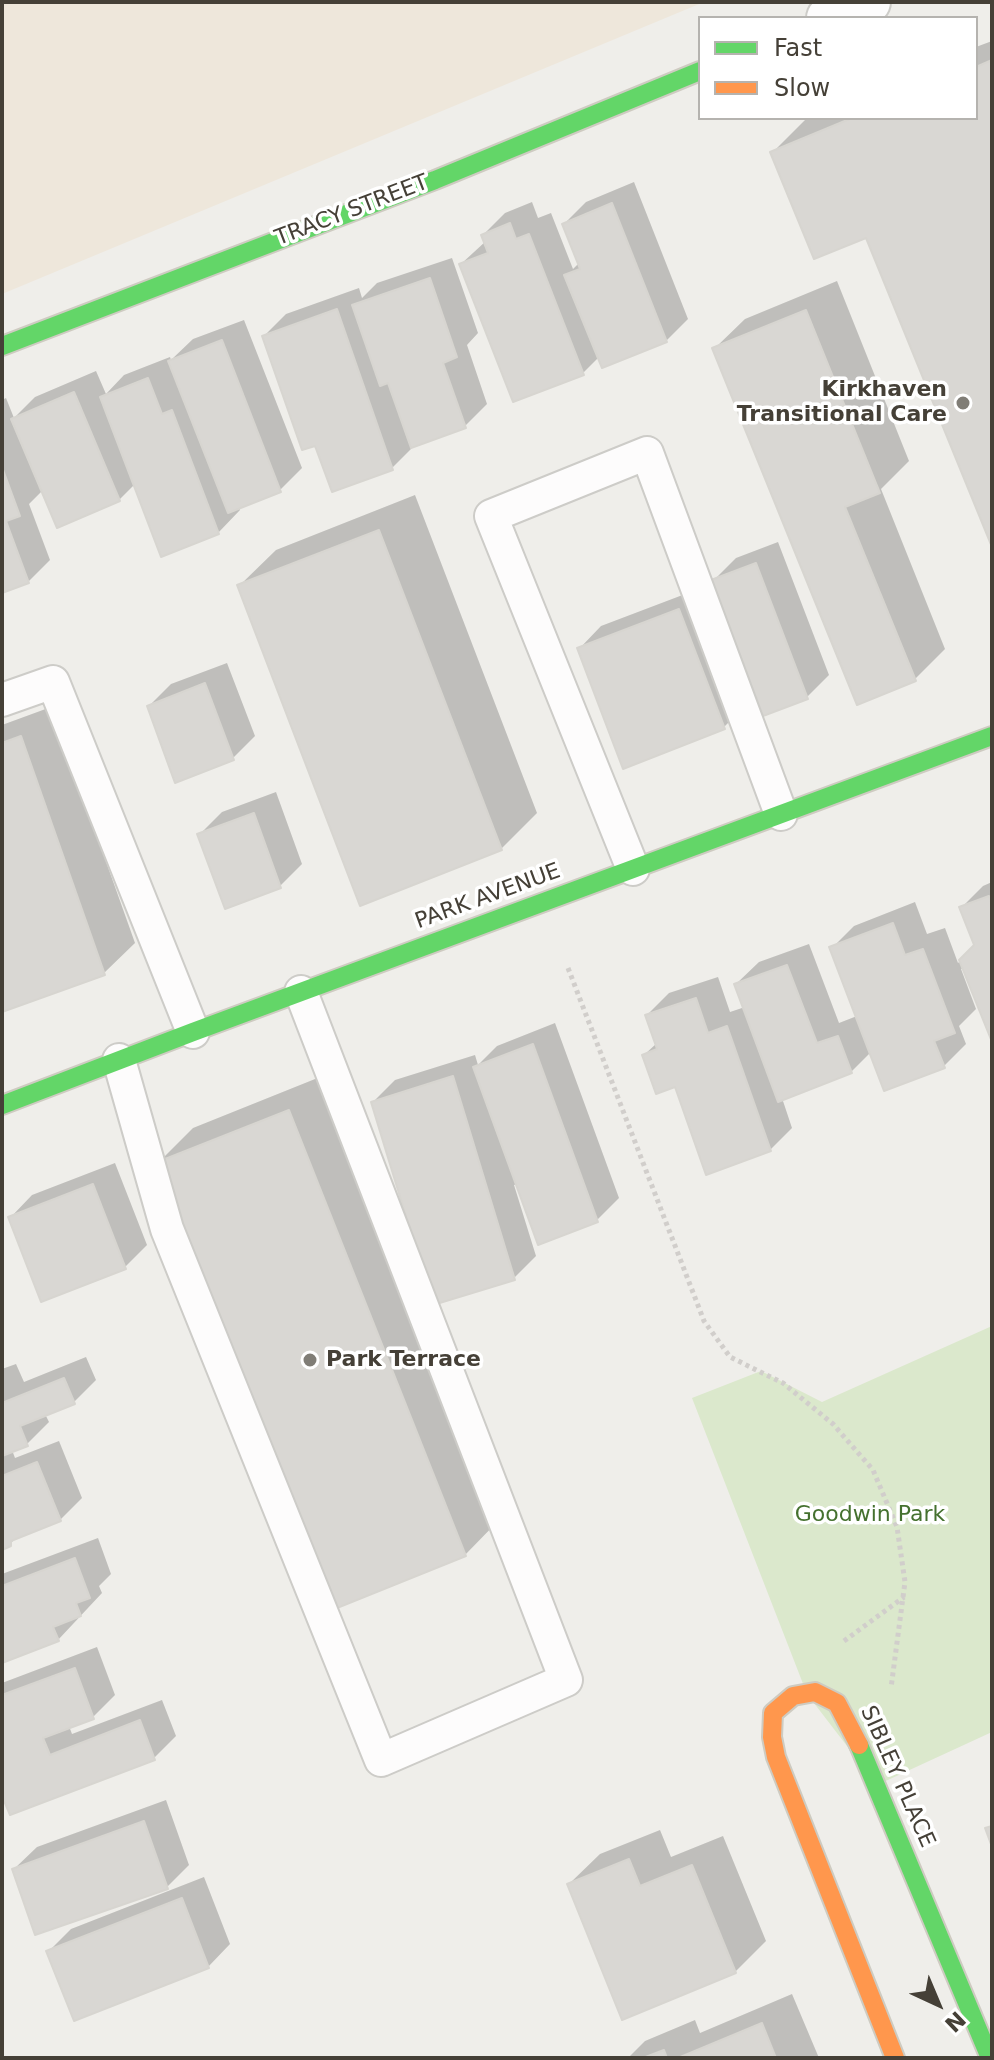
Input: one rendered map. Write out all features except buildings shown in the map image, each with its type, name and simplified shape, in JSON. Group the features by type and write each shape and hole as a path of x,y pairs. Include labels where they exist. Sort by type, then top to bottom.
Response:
{"street":[{"path":"834,16 868,2"},
{"name":"TRACY STREET","path":"2,346 435,180 698,72"},
{"name":"PARK AVENUE","path":"2,1105 992,736"},
{"name":"SIBLEY PLACE","path":"895,2058 776,1757 772,1737 773,1713 793,1696 815,1692 837,1703 855,1734 990,2058"}],"lane":[{"path":"633,869 491,516 647,453 781,814"},
{"path":"2,700 53,682 193,1032"},
{"path":"119,1060 167,1229 381,1760 566,1680 301,992"}],"path":[{"path":"568,968 704,1321 730,1357 783,1383 833,1424 873,1470 897,1527 905,1582 891,1688"},
{"path":"844,1641 904,1597"}],"shaded area":[{"path":"2,2 704,2 2,294"}],"green space":[{"name":"Goodwin Park","path":"992,1326 992,1732 877,1785 807,1694 692,1398 761,1371 822,1402"}],"traffic: fast":[{"path":"2,346 435,180 698,72"},
{"path":"2,1105 992,736"},
{"path":"859,1745 990,2058"}],"traffic: slow":[{"path":"859,1745 837,1703 815,1692 793,1696 773,1713 772,1737 776,1757 895,2058"}],"place":[{"name":"Kirkhaven Transitional Care","path":"963,403"},
{"name":"Park Terrace","path":"310,1360"}]}
